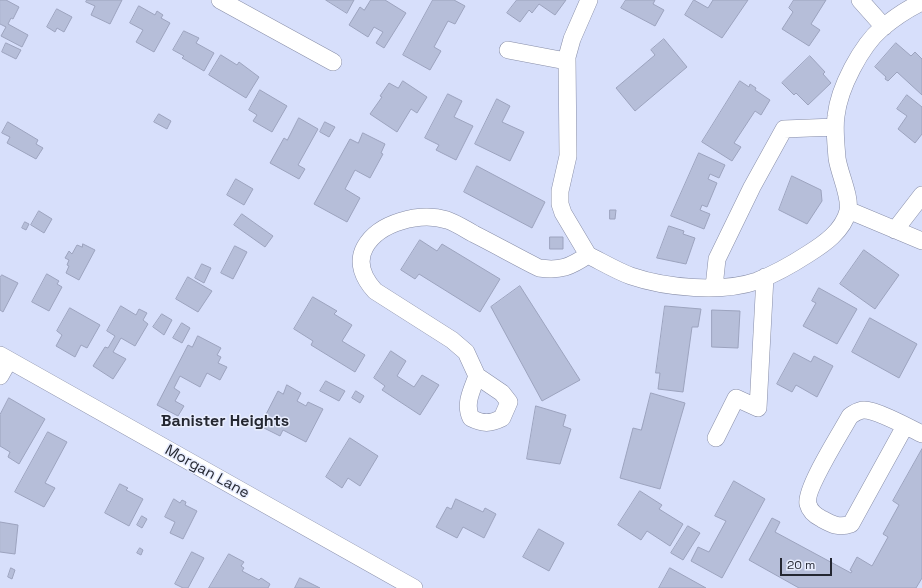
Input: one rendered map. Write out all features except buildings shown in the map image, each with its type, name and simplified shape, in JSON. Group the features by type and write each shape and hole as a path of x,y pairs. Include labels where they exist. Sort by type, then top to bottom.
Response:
{"street":[{"path":"220,0 333,62"},
{"path":"589,0 572,39 566,61 569,149 560,191 560,204 563,213 588,255 631,276 665,285 700,288 756,282 784,270 823,245 841,227 848,210 846,194 839,170 836,115 846,82 862,52 884,27 905,10 922,2"},
{"path":"860,0 884,27"},
{"path":"508,50 566,61"},
{"path":"714,287 717,259 752,187 784,129 836,127"},
{"path":"895,230 922,195"},
{"path":"848,210 922,241"},
{"path":"477,376 466,352 375,291 367,282 362,270 361,255 367,243 380,230 396,223 430,217 447,220 539,268 554,270 571,266 588,255"},
{"path":"716,438 736,398 758,408 765,278"},
{"path":"0,376 4,358"},
{"name":"Morgan Lane","path":"4,358 414,588"},
{"path":"905,426 851,524 842,527 834,525 813,514 807,503 810,489 850,416 857,411 866,410 905,426 922,434"}],"district":[{"name":"Banister Heights","path":"225,422"}]}
